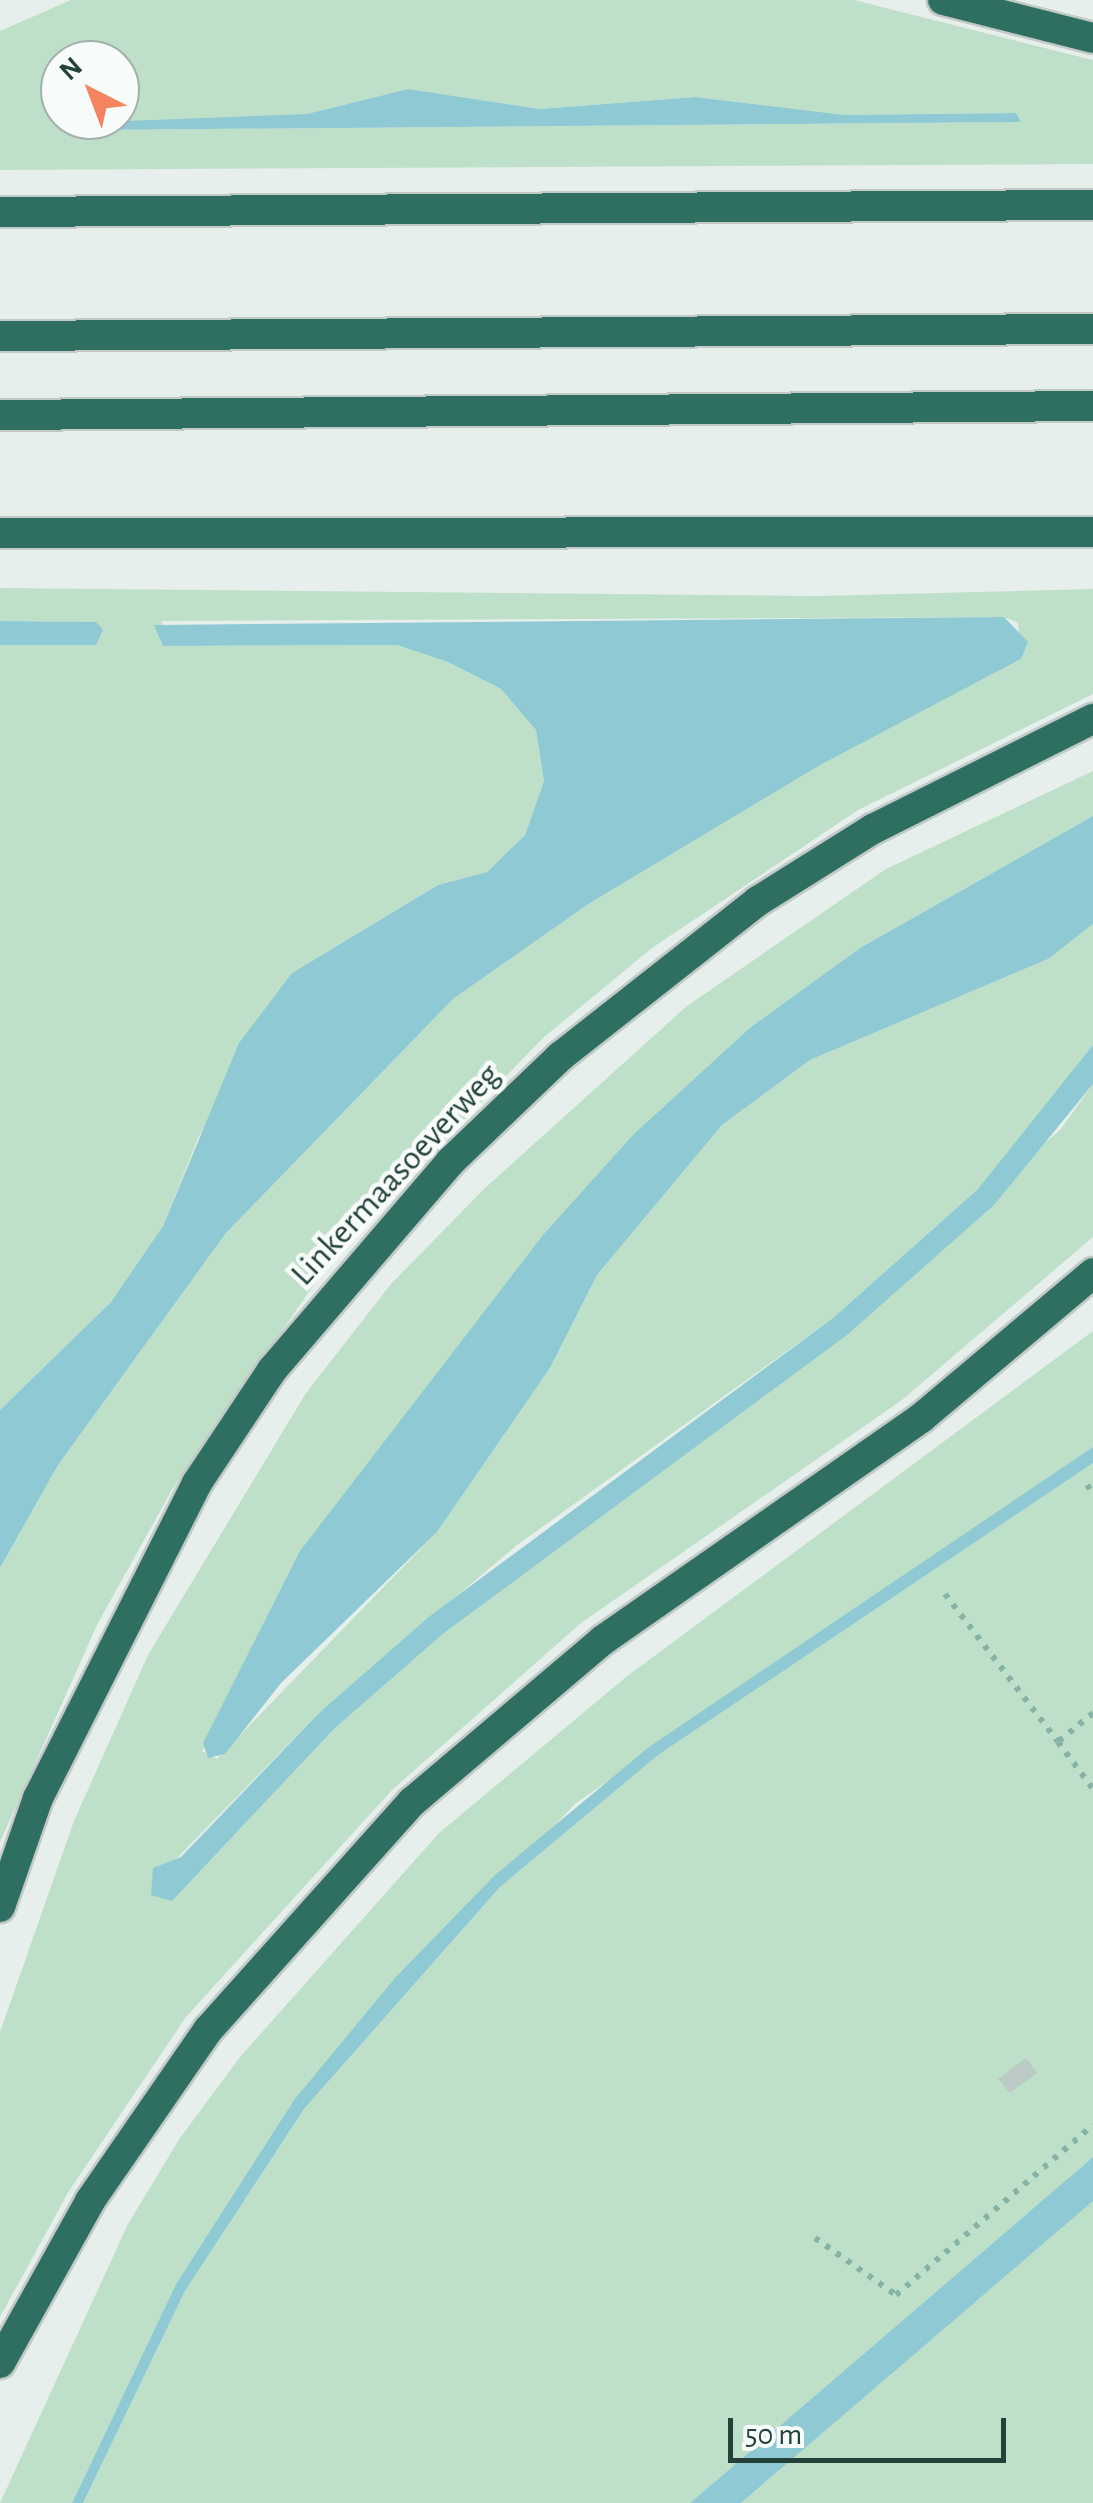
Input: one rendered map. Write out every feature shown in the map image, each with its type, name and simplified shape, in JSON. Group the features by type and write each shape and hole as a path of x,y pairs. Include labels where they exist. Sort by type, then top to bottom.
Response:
{"highway":[{"path":"943,0 1093,38"},
{"path":"0,212 1093,205"},
{"path":"0,336 1093,329"},
{"path":"0,416 1093,406"},
{"path":"0,533 1093,532"},
{"name":"Linkermaasoeverweg","path":"0,1907 45,1782 196,1483 272,1370 450,1162 561,1056 758,901 872,829 1093,718"},
{"path":"0,2362 90,2202 208,2030 412,1802 603,1640 921,1418 1093,1273"}],"path":[{"path":"1087,1485 1093,1493"},
{"path":"945,1594 1093,1789"},
{"path":"1058,1742 1093,1713"},
{"path":"815,2238 896,2295 1093,2125"}],"green space":[{"path":"71,0 854,0 1093,60 1093,164 0,170 0,31"},
{"path":"0,588 818,596 1093,589 1093,694 858,810 652,948 543,1038 338,1250 173,1488 98,1623 0,1842 0,1568 58,1465 226,1233 453,999 590,903 820,764 1021,659 1018,623 1004,617 162,621 164,646 397,645 448,662 501,689 536,730 544,781 525,835 487,872 438,885 292,973 198,1138 163,1226 111,1302 0,1410 0,645 96,645 96,622 0,621"},
{"path":"1093,771 1093,816 860,948 751,1027 202,1751 217,1759 437,1532 550,1368 597,1275 722,1125 810,1060 1048,959 1093,924 1093,1045 1042,1116 978,1189 833,1318 517,1545 319,1713 173,1862 172,1901 334,1729 444,1633 629,1491 1060,1130 1093,1084 1093,1237 902,1400 581,1623 392,1790 186,2017 69,2191 0,2317 0,2032 74,1821 148,1655 306,1393 391,1284 484,1189 687,1006 886,869"},
{"path":"1093,1331 1093,1447 576,1803 294,2100 176,2284 72,2503 0,2503 128,2224 180,2138 240,2057 439,1833 626,1677"},
{"path":"1093,1463 1093,2157 690,2503 83,2503 185,2291 304,2109 500,1887 657,1755"},
{"path":"1091,2202 1093,2503 741,2503"}],"water":[{"path":"408,89 540,109 695,97 845,115 1016,113 1021,122 140,130 140,120 307,114"},
{"path":"1004,617 1028,642 1021,659 820,765 590,903 453,999 226,1233 58,1465 0,1568 0,1410 111,1302 163,1226 239,1043 292,973 438,885 487,872 525,835 544,781 536,730 501,689 448,662 397,645 163,646 154,625"},
{"path":"0,621 96,622 103,630 96,645 0,645"},
{"path":"1093,816 1093,924 1048,959 810,1060 722,1125 597,1275 550,1368 437,1532 281,1683 225,1754 208,1758 203,1743 300,1551 543,1235 634,1134 751,1027 860,948"},
{"path":"1093,1045 1093,1084 994,1205 847,1335 444,1633 334,1729 172,1901 151,1895 153,1868 181,1857 319,1713 430,1616 833,1318 978,1189"},
{"path":"1093,1447 1093,1463 658,1755 500,1887 304,2109 185,2291 83,2503 72,2503 176,2284 294,2100 396,1977 494,1876 649,1747"},
{"path":"1093,2157 1093,2201 741,2503 690,2503"}],"building":[{"path":"1026,2058 1037,2073 1010,2093 998,2079"}]}
